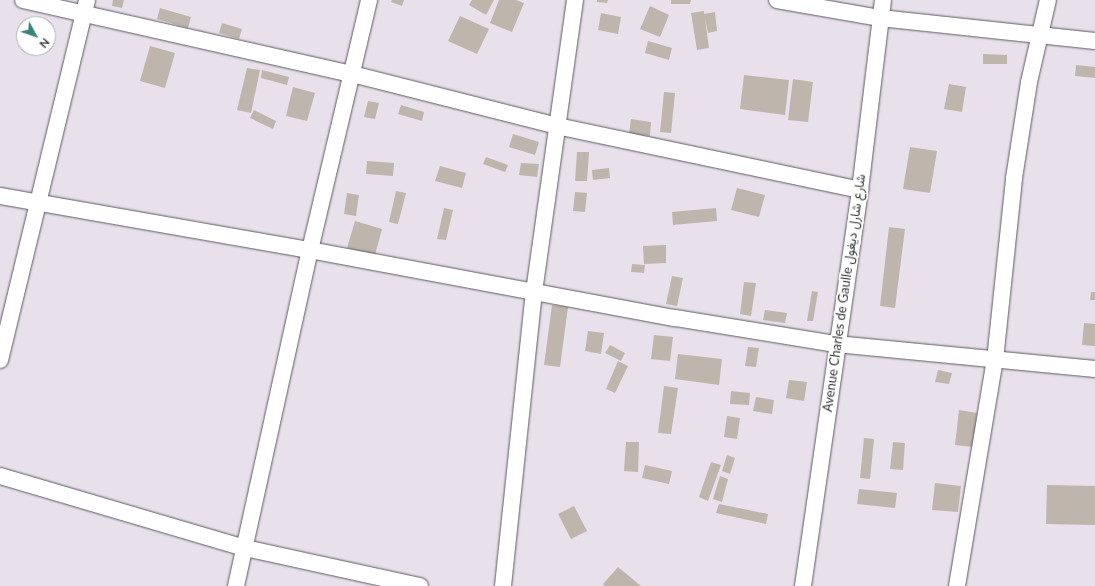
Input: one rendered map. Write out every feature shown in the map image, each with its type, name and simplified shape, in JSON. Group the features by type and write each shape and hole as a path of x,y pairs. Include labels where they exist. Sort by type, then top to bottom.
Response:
{"street":[{"path":"23,0 85,7 557,126 860,190"},
{"path":"236,586 310,250 369,0"},
{"path":"503,586 534,292 575,0"},
{"path":"777,0 880,18 1095,41"},
{"name":"Avenue Charles de Gaulle شارع شارل ديغول","path":"803,586 836,344 860,190 883,0"},
{"path":"958,586 995,360 1014,178 1029,82 1042,35 1048,0"},
{"path":"0,360 36,204 85,7"},
{"path":"0,196 36,204 310,250 675,318 836,344 1095,369"},
{"path":"0,476 245,548 420,586"}],"building":[{"path":"113,0 124,0 122,8 112,6"},
{"path":"392,0 404,0 402,6 391,2"},
{"path":"472,0 494,0 486,15 469,5"},
{"path":"499,0 516,0 524,3 512,32 490,23"},
{"path":"597,0 608,0 607,3 597,2"},
{"path":"671,0 691,0 690,4 671,4"},
{"path":"650,6 669,15 660,37 640,29"},
{"path":"160,8 191,17 188,28 157,19"},
{"path":"704,11 704,14 715,12 717,31 708,33 705,18 709,48 697,50 691,13"},
{"path":"601,13 621,17 618,34 598,30"},
{"path":"460,16 489,29 477,54 448,41"},
{"path":"222,23 242,29 239,39 219,33"},
{"path":"648,41 672,48 669,60 645,53"},
{"path":"150,46 175,53 165,88 140,81"},
{"path":"983,54 1007,55 1007,64 983,64"},
{"path":"1076,65 1095,67 1095,78 1075,76"},
{"path":"247,68 260,70 251,113 237,110"},
{"path":"262,70 289,77 287,85 261,78"},
{"path":"744,75 789,80 785,115 740,109"},
{"path":"793,79 813,82 808,122 788,120"},
{"path":"949,84 966,87 962,112 944,109"},
{"path":"293,87 315,93 307,121 286,116"},
{"path":"664,92 675,93 671,133 660,132"},
{"path":"368,101 379,103 375,119 364,117"},
{"path":"401,105 424,112 422,121 398,114"},
{"path":"254,110 276,121 273,129 250,118"},
{"path":"631,119 651,122 650,136 629,134"},
{"path":"513,134 539,142 535,155 509,147"},
{"path":"910,147 937,151 930,193 903,189"},
{"path":"577,152 589,152 587,181 575,181"},
{"path":"486,157 508,165 505,172 483,164"},
{"path":"367,161 394,163 393,176 366,174"},
{"path":"521,163 539,164 537,177 519,175"},
{"path":"440,166 466,173 462,188 435,181"},
{"path":"609,168 610,178 593,180 592,170"},
{"path":"737,188 765,195 759,217 731,210"},
{"path":"396,191 406,193 398,224 389,222"},
{"path":"575,192 587,193 585,212 573,211"},
{"path":"347,193 359,195 356,216 344,214"},
{"path":"444,208 453,210 446,240 437,239"},
{"path":"716,208 717,221 673,225 672,212"},
{"path":"355,221 382,229 375,255 347,248"},
{"path":"889,227 905,229 895,308 880,306"},
{"path":"666,245 666,263 644,264 643,246"},
{"path":"632,264 645,265 644,273 631,272"},
{"path":"672,276 683,278 677,306 666,304"},
{"path":"744,282 756,283 751,316 740,314"},
{"path":"812,291 818,292 813,321 807,321"},
{"path":"1091,292 1095,292 1095,300 1090,300"},
{"path":"552,305 568,307 560,367 544,365"},
{"path":"765,310 787,313 785,323 763,320"},
{"path":"1084,323 1095,324 1095,346 1082,345"},
{"path":"588,331 604,333 601,354 585,351"},
{"path":"654,335 673,337 670,361 651,359"},
{"path":"610,345 625,353 621,361 605,353"},
{"path":"748,347 759,348 756,367 745,366"},
{"path":"678,354 722,359 719,385 675,379"},
{"path":"618,361 628,366 615,393 606,389"},
{"path":"938,370 952,373 949,384 935,382"},
{"path":"789,380 807,382 804,401 786,398"},
{"path":"664,386 678,388 671,434 658,433"},
{"path":"731,391 750,393 749,405 730,404"},
{"path":"756,397 774,400 772,414 753,411"},
{"path":"959,410 977,413 973,447 955,445"},
{"path":"727,416 740,418 737,439 724,437"},
{"path":"864,438 874,439 870,479 860,478"},
{"path":"626,442 639,442 638,472 624,471"},
{"path":"893,442 905,443 903,470 890,469"},
{"path":"727,455 735,458 730,474 722,471"},
{"path":"711,462 721,465 708,501 699,497"},
{"path":"645,465 672,471 669,484 642,478"},
{"path":"720,476 728,479 722,502 713,499"},
{"path":"935,483 961,486 958,512 932,510"},
{"path":"1047,485 1095,486 1095,525 1046,524"},
{"path":"859,489 897,493 895,508 857,504"},
{"path":"719,504 768,514 766,524 716,513"},
{"path":"574,506 587,531 571,539 558,514"},
{"path":"618,567 641,586 605,586 603,584"}]}
